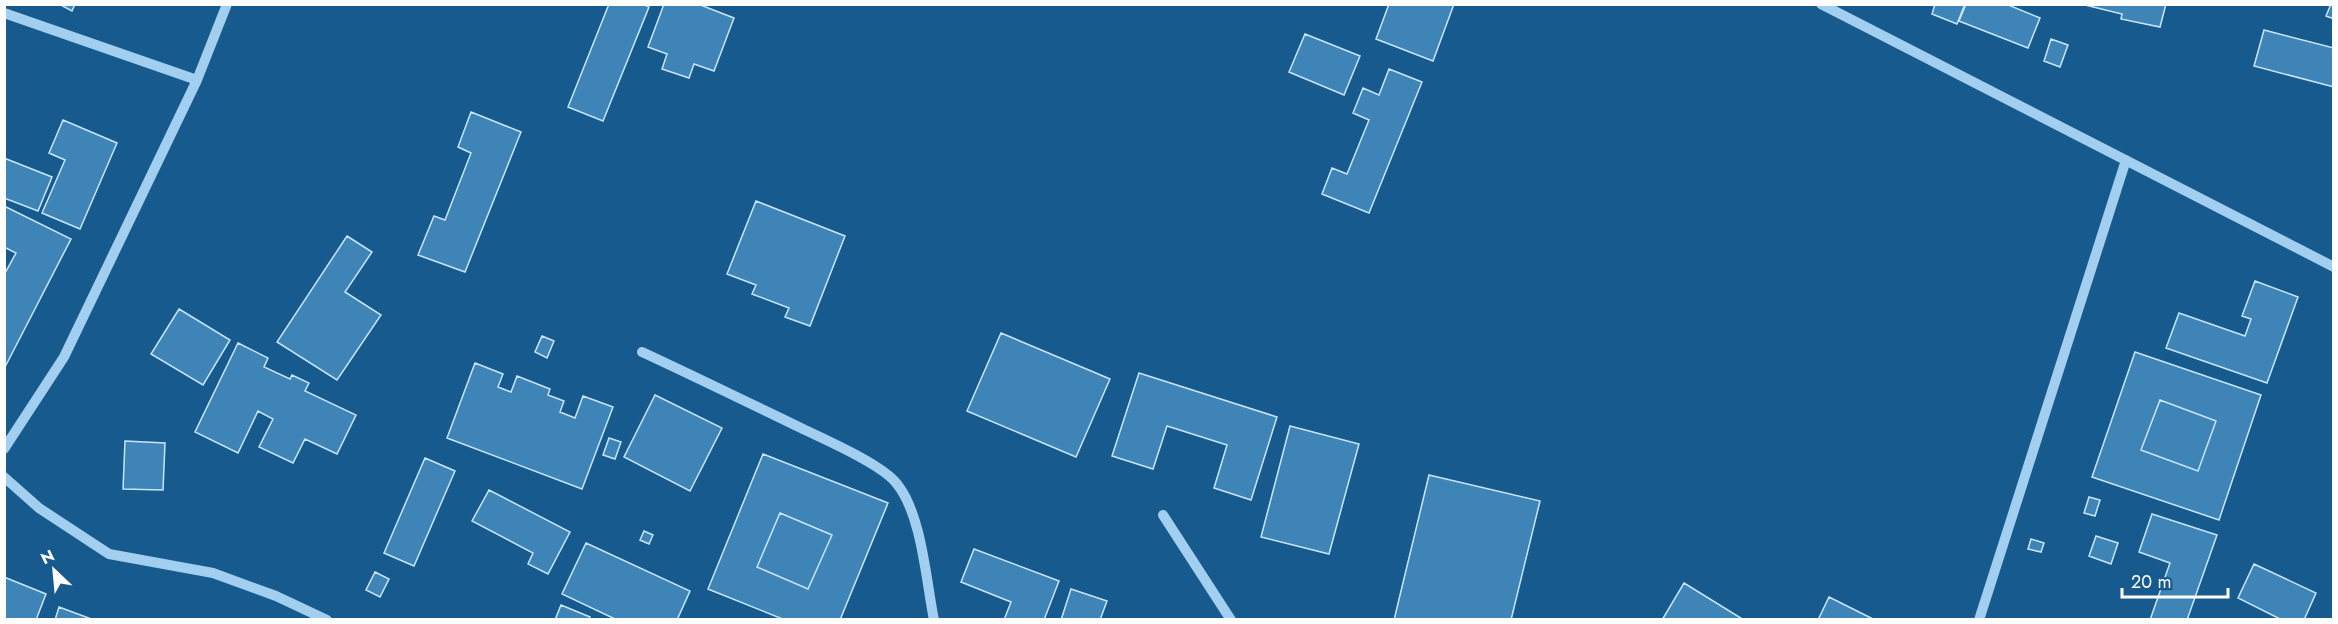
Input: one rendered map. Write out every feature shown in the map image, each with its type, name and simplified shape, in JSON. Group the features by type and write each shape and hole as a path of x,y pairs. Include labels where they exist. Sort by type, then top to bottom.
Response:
{"street":[{"path":"4,449 64,357 197,80 227,4"},
{"path":"1821,4 2334,267"},
{"path":"4,14 197,80"},
{"path":"1979,620 2126,160"},
{"path":"642,352 840,446 879,469 897,483 911,509 934,620"},
{"path":"4,477 39,508 109,554 213,573 276,596 327,620"},
{"path":"1163,515 1231,620"}],"building":[{"path":"59,4 75,4 72,11"},
{"path":"609,4 643,4 649,7 603,121 568,107"},
{"path":"664,4 698,4 734,18 714,71 694,64 689,78 662,69 667,54 648,47"},
{"path":"1389,4 1454,4 1433,61 1376,39"},
{"path":"1935,4 1965,4 1957,24 1932,14"},
{"path":"1966,4 2006,4 2040,18 2028,48 1959,21"},
{"path":"2081,4 2166,4 2160,27 2121,19 2122,14"},
{"path":"2331,4 2334,4 2334,19 2326,16"},
{"path":"2264,30 2334,48 2334,87 2254,66"},
{"path":"1305,34 1360,56 1344,95 1289,72"},
{"path":"2051,39 2068,45 2060,67 2044,61"},
{"path":"1389,69 1422,82 1369,213 1322,194 1332,168 1347,174 1369,120 1353,113 1363,88 1379,95"},
{"path":"471,112 521,132 465,272 418,255 434,216 445,220 471,153 458,147"},
{"path":"63,120 117,143 80,229 42,213 65,160 49,153"},
{"path":"4,158 52,177 38,211 4,198"},
{"path":"756,201 845,236 810,326 785,317 789,308 752,294 756,285 727,274"},
{"path":"4,206 71,239 4,369 4,275 16,253 4,247"},
{"path":"347,236 372,252 345,292 381,315 337,380 277,342"},
{"path":"2255,281 2298,297 2267,383 2166,348 2179,313 2245,336 2251,319 2242,316"},
{"path":"179,309 230,340 203,385 151,354"},
{"path":"1001,333 1110,379 1076,457 967,411"},
{"path":"542,336 554,341 547,358 535,352"},
{"path":"238,343 268,358 264,367 290,379 292,375 309,383 305,391 356,415 337,454 305,439 293,463 259,447 273,419 258,411 238,453 195,432"},
{"path":"2135,352 2261,395 2219,520 2092,477","holes":["2160,400 2216,421 2198,471 2141,450"]},
{"path":"475,363 503,374 498,387 511,392 517,376 550,389 548,395 564,401 560,412 575,418 583,396 613,407 582,489 447,438"},
{"path":"1139,373 1277,417 1251,500 1214,488 1227,445 1167,426 1153,469 1112,456"},
{"path":"655,395 722,428 690,491 624,457"},
{"path":"2160,400 2216,421 2198,471 2141,450"},
{"path":"1290,426 1359,444 1329,554 1261,537"},
{"path":"609,438 621,442 615,459 603,455"},
{"path":"125,441 165,443 163,490 123,489"},
{"path":"763,454 888,503 840,620 785,620 708,589","holes":["780,513 832,535 808,589 757,567"]},
{"path":"425,458 455,471 414,566 384,553"},
{"path":"1429,475 1540,501 1511,620 1394,620"},
{"path":"489,490 570,532 548,574 528,564 533,553 472,521"},
{"path":"2089,497 2100,500 2095,516 2084,513"},
{"path":"780,513 832,535 808,589 757,567"},
{"path":"2152,514 2217,535 2187,620 2150,620 2170,563 2139,552"},
{"path":"644,531 653,535 649,544 640,540"},
{"path":"2096,536 2118,543 2111,564 2089,556"},
{"path":"2031,539 2044,543 2041,552 2028,549"},
{"path":"586,543 690,591 677,620 617,620 562,594"},
{"path":"974,549 1059,581 1044,620 1004,620 1011,602 961,582"},
{"path":"2254,564 2316,593 2304,620 2282,620 2238,598"},
{"path":"375,572 389,579 380,597 366,590"},
{"path":"4,577 46,594 36,620 4,620"},
{"path":"1684,583 1744,620 1662,620"},
{"path":"1071,589 1107,601 1100,620 1061,620"},
{"path":"1829,597 1875,620 1818,620"},
{"path":"561,605 590,617 589,620 555,620"},
{"path":"59,607 94,620 55,620"}]}
